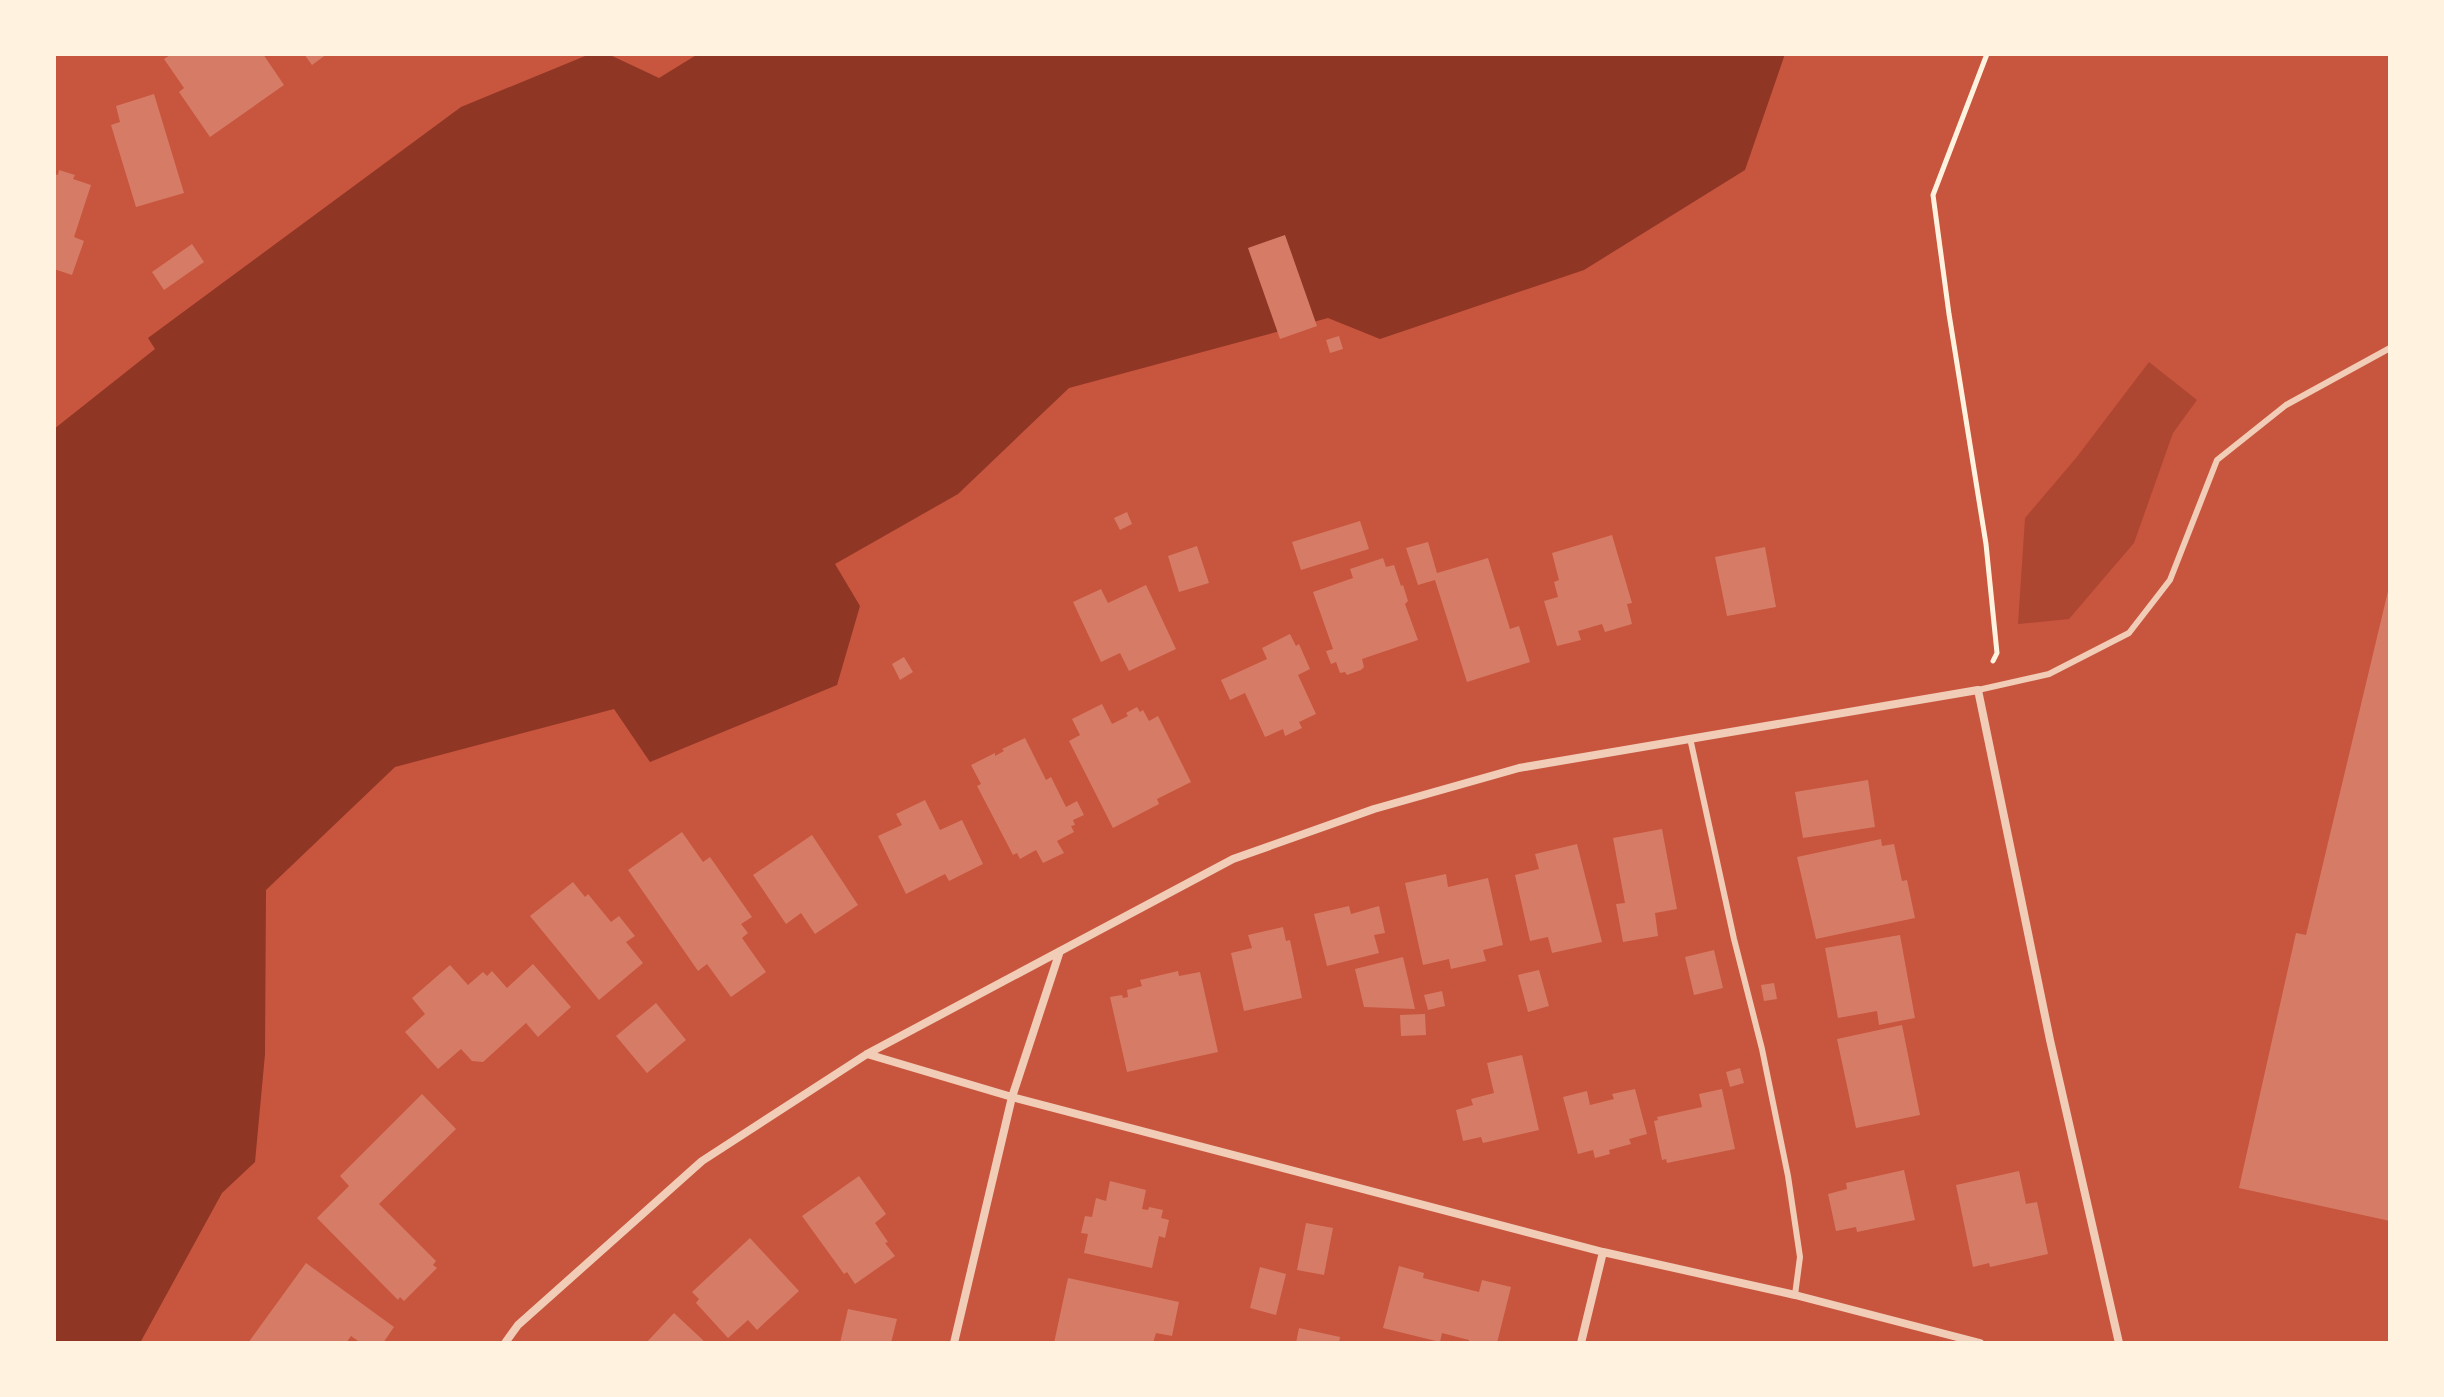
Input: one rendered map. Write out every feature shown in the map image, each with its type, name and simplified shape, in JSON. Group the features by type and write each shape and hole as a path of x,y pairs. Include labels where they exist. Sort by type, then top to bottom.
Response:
{"street":[{"path":"505,1343 518,1325 702,1161 867,1054 1233,859 1374,809 1519,768 1978,690 2050,1040 2119,1343"},
{"path":"954,1343 1012,1097 1060,951"},
{"path":"867,1054 1012,1097 1603,1252 1795,1295 1980,1343"},
{"path":"1581,1343 1603,1252"}],"lane":[{"path":"1978,690 2049,674 2129,633 2170,580 2217,460 2286,405 2390,348"},
{"path":"1690,738 1788,1176 1800,1257 1795,1295"}],"path":[{"path":"1978,690 1997,653 1986,544 1933,195 1987,54"}],"shaded area":[{"path":"590,54 608,54 659,78 698,54 1785,54 1745,170 1584,270 1380,339 1328,318 1069,388 958,494 835,564 860,606 837,685 650,762 614,709 395,767 266,890 265,1054 255,1162 222,1193 140,1343 54,1343 54,429 155,349 148,338 461,107"},
{"path":"2149,362 2197,400 2173,433 2134,543 2069,619 2018,624 2025,518 2076,458"}],"building":[{"path":"172,54 263,54 284,85 210,137 179,92 184,88 164,59"},
{"path":"304,54 327,54 312,65"},
{"path":"154,94 184,193 136,207 111,125 120,122 116,106"},
{"path":"59,170 91,185 74,237 84,241 72,275 54,269 54,174 58,175"},
{"path":"1285,235 1317,326 1280,339 1248,248"},
{"path":"192,244 204,262 164,290 152,272"},
{"path":"1339,336 1343,349 1330,353 1326,340"},
{"path":"1127,512 1132,524 1120,530 1114,518"},
{"path":"1360,521 1369,549 1301,570 1292,542"},
{"path":"1612,535 1632,603 1627,604 1632,624 1605,632 1602,624 1578,631 1581,640 1557,646 1544,601 1558,597 1554,582 1559,580 1552,553"},
{"path":"1428,542 1437,573 1488,558 1510,629 1519,626 1530,662 1467,682 1435,580 1418,585 1406,548"},
{"path":"1197,546 1209,583 1179,592 1168,556"},
{"path":"1765,547 1776,607 1727,616 1715,557"},
{"path":"1383,558 1386,567 1394,565 1403,585 1408,601 1405,604 1418,640 1362,659 1364,667 1361,670 1347,675 1340,673 1336,662 1331,664 1326,651 1333,649 1313,592 1353,578 1350,569"},
{"path":"1146,585 1176,649 1129,671 1120,653 1101,662 1073,602 1101,589 1108,603"},
{"path":"2389,587 2390,1221 2239,1188 2296,933 2306,935"},
{"path":"1290,634 1296,646 1299,644 1310,669 1298,675 1316,714 1299,722 1302,728 1285,736 1283,729 1265,737 1245,693 1230,700 1221,680 1267,659 1262,648"},
{"path":"904,657 913,672 900,680 892,664"},
{"path":"1102,704 1112,724 1137,707 1140,712 1143,710 1149,721 1158,716 1191,782 1157,799 1159,804 1113,828 1069,741 1080,735 1072,719"},
{"path":"1025,738 1046,780 1051,777 1066,807 1077,801 1084,815 1073,820 1075,825 1071,826 1074,832 1057,841 1064,853 1043,863 1036,850 1020,859 1017,853 1013,855 977,786 981,784 971,765 995,753 995,756 1004,751 1002,749"},
{"path":"1868,780 1875,827 1803,838 1795,792"},
{"path":"925,800 940,830 962,820 983,864 949,881 945,874 906,894 878,836 902,825 896,814"},
{"path":"1662,829 1677,909 1655,913 1658,936 1623,942 1616,904 1625,903 1613,838"},
{"path":"682,832 703,862 710,857 752,917 741,924 748,933 742,938 766,972 731,997 707,964 698,971 628,870"},
{"path":"812,835 858,905 815,934 801,913 786,924 753,875"},
{"path":"1881,839 1882,846 1894,844 1902,881 1907,880 1915,918 1816,939 1797,857"},
{"path":"1577,844 1602,942 1552,953 1548,937 1530,941 1515,875 1539,869 1535,854"},
{"path":"1446,874 1448,887 1488,878 1503,945 1483,950 1486,961 1451,969 1449,959 1423,965 1405,883"},
{"path":"573,882 585,897 588,894 611,922 619,916 635,936 626,942 643,963 599,1000 530,916"},
{"path":"1349,906 1351,914 1379,906 1385,933 1374,935 1379,953 1327,966 1314,914"},
{"path":"1283,927 1286,941 1290,940 1302,998 1244,1011 1231,953 1252,948 1248,935"},
{"path":"1900,935 1915,1018 1879,1025 1877,1011 1838,1018 1825,948"},
{"path":"1714,950 1723,988 1694,995 1685,957"},
{"path":"1403,957 1415,1009 1364,1007 1355,969"},
{"path":"533,964 571,1007 538,1037 526,1023 483,1062 472,1061 461,1049 438,1069 405,1032 425,1014 412,998 450,965 468,985 483,972 487,976 492,971 507,988"},
{"path":"1539,970 1549,1006 1528,1012 1518,975"},
{"path":"1178,971 1179,976 1200,972 1218,1052 1127,1072 1110,997 1128,997 1127,990 1142,986 1140,980"},
{"path":"1774,983 1777,999 1764,1001 1761,985"},
{"path":"1442,991 1445,1006 1428,1010 1424,995"},
{"path":"656,1003 686,1040 647,1073 616,1036"},
{"path":"1425,1014 1426,1035 1401,1036 1400,1015"},
{"path":"1902,1025 1920,1115 1856,1128 1837,1039"},
{"path":"1522,1055 1539,1130 1483,1143 1481,1137 1463,1141 1456,1110 1473,1105 1471,1099 1494,1093 1487,1063"},
{"path":"1740,1068 1744,1083 1730,1087 1726,1072"},
{"path":"1635,1089 1647,1134 1629,1139 1631,1144 1609,1150 1610,1154 1595,1158 1593,1150 1578,1154 1563,1097 1587,1091 1590,1105 1614,1099 1612,1094"},
{"path":"1722,1089 1735,1149 1667,1163 1666,1159 1662,1160 1654,1121 1658,1120 1657,1117 1702,1107 1699,1094"},
{"path":"422,1094 456,1129 379,1204 436,1261 433,1265 437,1268 404,1301 400,1297 398,1300 317,1218 349,1186 340,1176"},
{"path":"1904,1170 1915,1220 1857,1232 1856,1227 1836,1231 1828,1194 1847,1189 1846,1183"},
{"path":"2019,1171 2026,1204 2037,1202 2048,1254 1990,1267 1989,1263 1973,1267 1956,1185"},
{"path":"859,1176 886,1214 875,1223 895,1256 855,1284 847,1272 844,1274 802,1216"},
{"path":"1110,1181 1146,1190 1142,1209 1163,1210 1161,1218 1169,1220 1165,1238 1159,1236 1152,1268 1084,1253 1088,1234 1081,1233 1085,1216 1092,1217 1096,1198 1106,1201"},
{"path":"1306,1223 1333,1228 1324,1275 1297,1270"},
{"path":"750,1238 799,1291 757,1330 748,1320 728,1338 696,1303 699,1299 692,1292"},
{"path":"306,1263 394,1327 383,1343 361,1343 351,1336 346,1343 248,1343"},
{"path":"1399,1266 1424,1273 1423,1278 1479,1292 1482,1280 1511,1287 1497,1343 1469,1343 1469,1340 1442,1333 1440,1342 1383,1328"},
{"path":"1260,1267 1286,1274 1276,1315 1250,1308"},
{"path":"1068,1278 1179,1302 1172,1336 1156,1333 1153,1343 1054,1343"},
{"path":"848,1309 897,1319 891,1343 840,1343"},
{"path":"674,1313 706,1343 646,1343"},
{"path":"1299,1328 1340,1337 1339,1343 1296,1343"}]}
